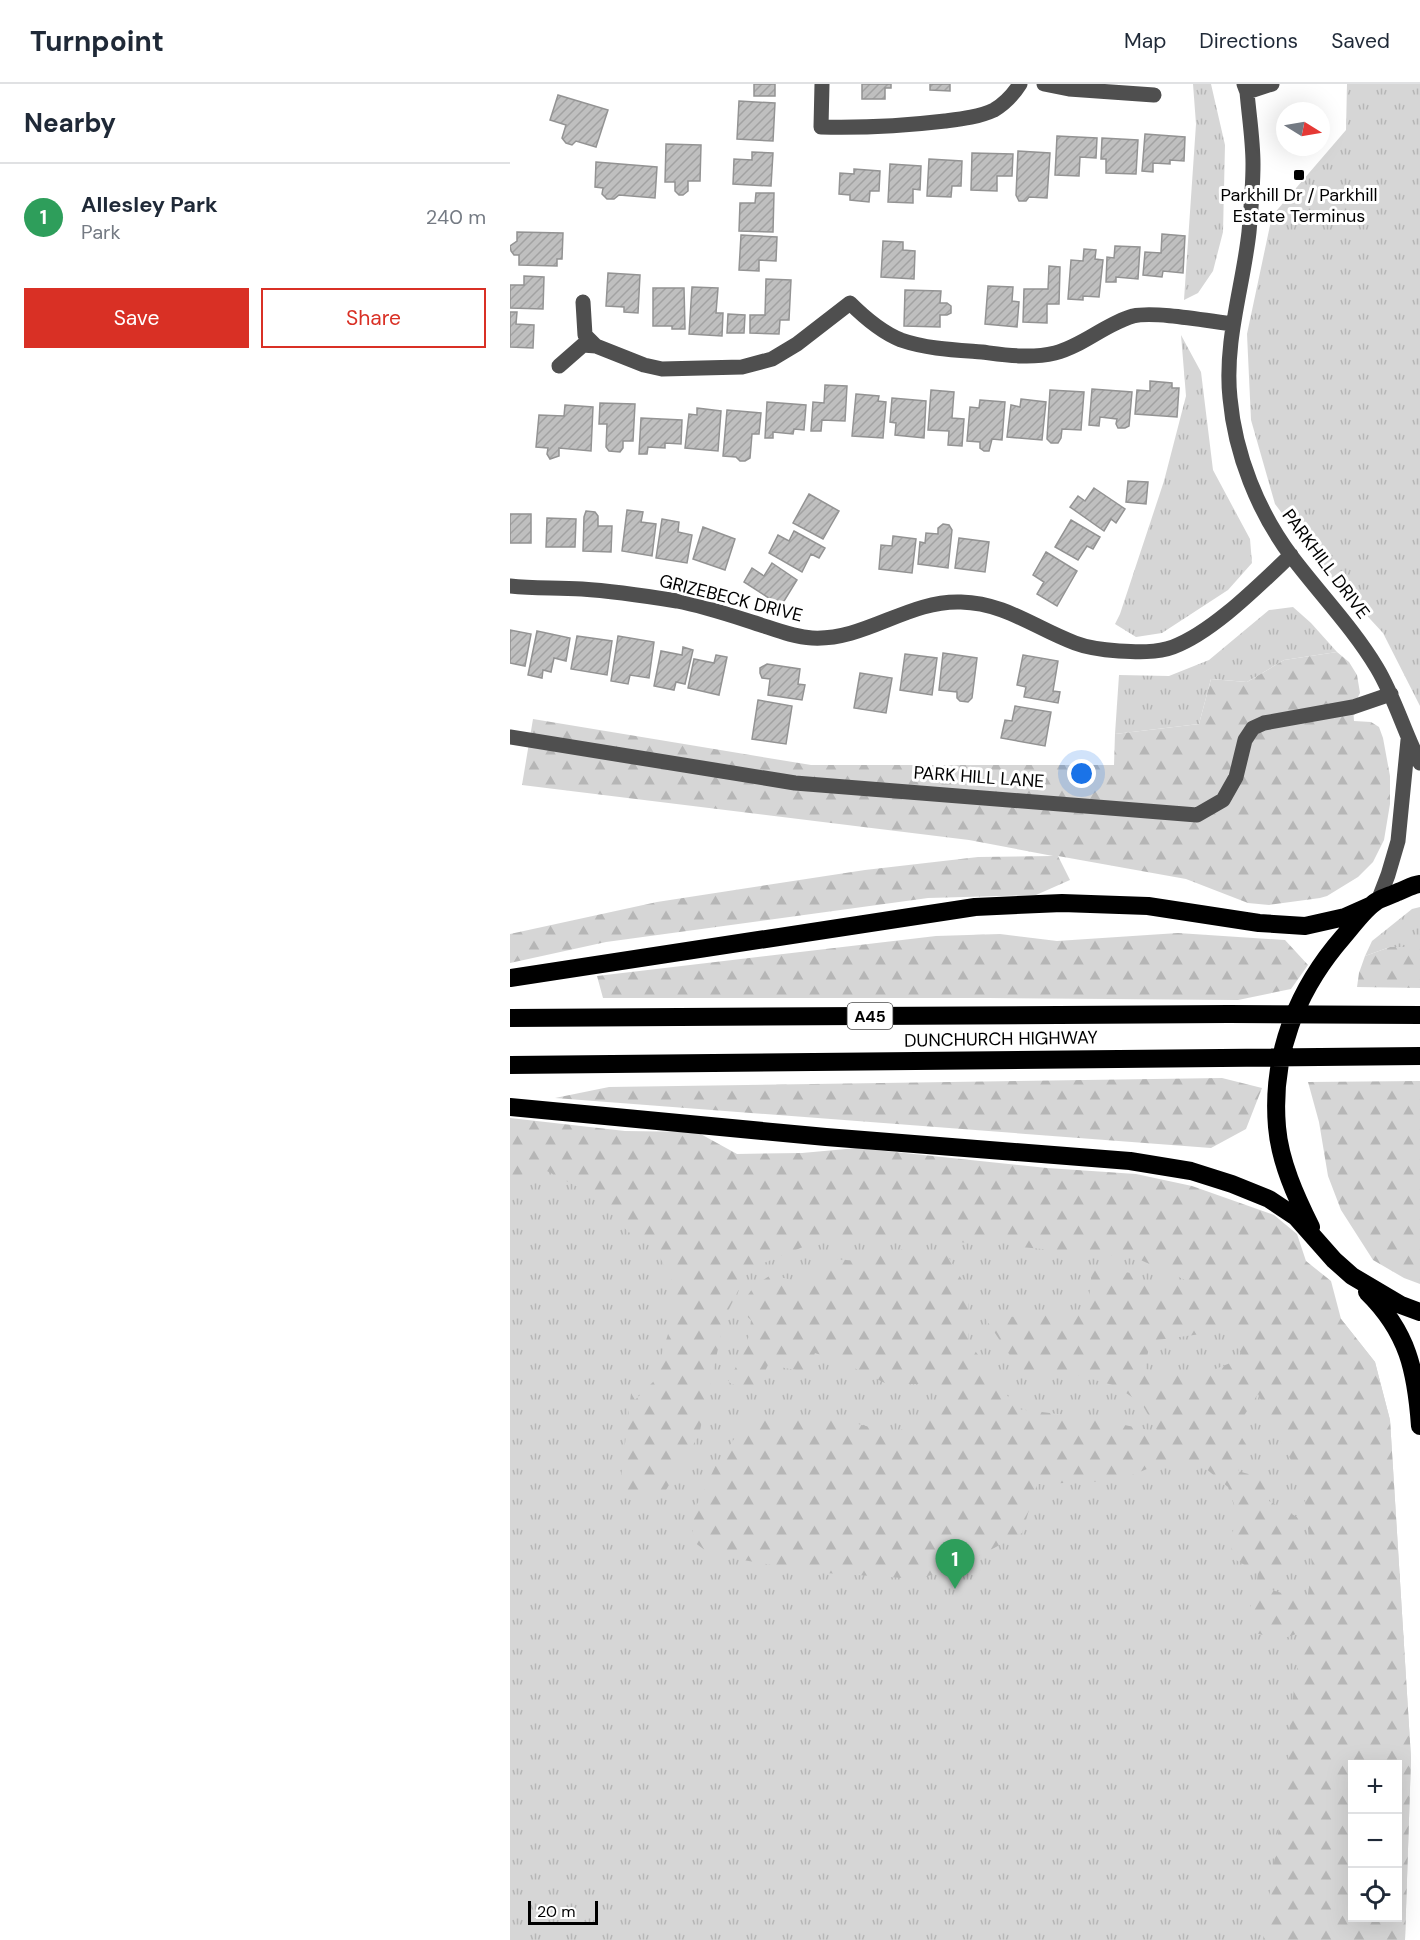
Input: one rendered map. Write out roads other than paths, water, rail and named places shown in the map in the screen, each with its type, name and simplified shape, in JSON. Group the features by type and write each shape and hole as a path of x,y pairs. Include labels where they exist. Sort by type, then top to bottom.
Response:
{"highway":[{"path":"510,978 975,908 1062,903 1148,906 1259,922 1305,926 1345,917 1413,885 1420,884"},
{"path":"1317,1241 1285,1164 1277,1129 1277,1088 1281,1053 1297,1007 1318,970 1338,942 1375,903"},
{"name":"DUNCHURCH HIGHWAY","path":"510,1018 1420,1015"},
{"name":"DUNCHURCH HIGHWAY","path":"510,1065 1420,1056"},
{"path":"510,1107 1148,1164 1191,1171 1232,1184 1269,1199 1296,1217 1378,1302 1394,1324 1408,1350 1415,1376 1420,1426"},
{"path":"1352,1276 1401,1305 1420,1312"}],"street":[{"path":"822,84 821,127 859,128 908,126 971,117 994,110 1012,98 1020,84"},
{"path":"1044,84 1069,89 1098,87 1154,95"},
{"path":"1245,88 1272,84"},
{"name":"PARKHILL DRIVE","path":"1245,88 1253,161 1253,188 1249,234 1233,324 1229,363 1230,398 1238,441 1250,482 1267,519 1291,555 1353,632 1378,669 1420,763"},
{"path":"583,302 585,335 596,346"},
{"path":"559,366 582,345 596,346 644,365 662,369 742,368 772,359 797,344 850,303 868,322 900,340 933,348 1030,357 1056,353 1081,343 1112,324 1135,316 1159,315 1233,324"},
{"name":"GRIZEBECK DRIVE","path":"510,586 581,589 678,602 728,614 788,634 813,638 837,637 855,632 927,605 960,602 988,605 1017,614 1076,644 1139,652 1172,648 1204,632 1291,555"},
{"name":"PARK HILL LANE","path":"510,736 795,783 1197,814 1222,800 1236,777 1245,740 1253,728 1264,723 1353,707 1391,694"},
{"name":"PARKHILL DRIVE","path":"1375,903 1388,875 1398,841 1408,740"}],"place":[{"name":"Parkhill Dr / Parkhill Estate Terminus","path":"1299,175"},
{"name":"Allesley Park","path":"955,1589"}]}
